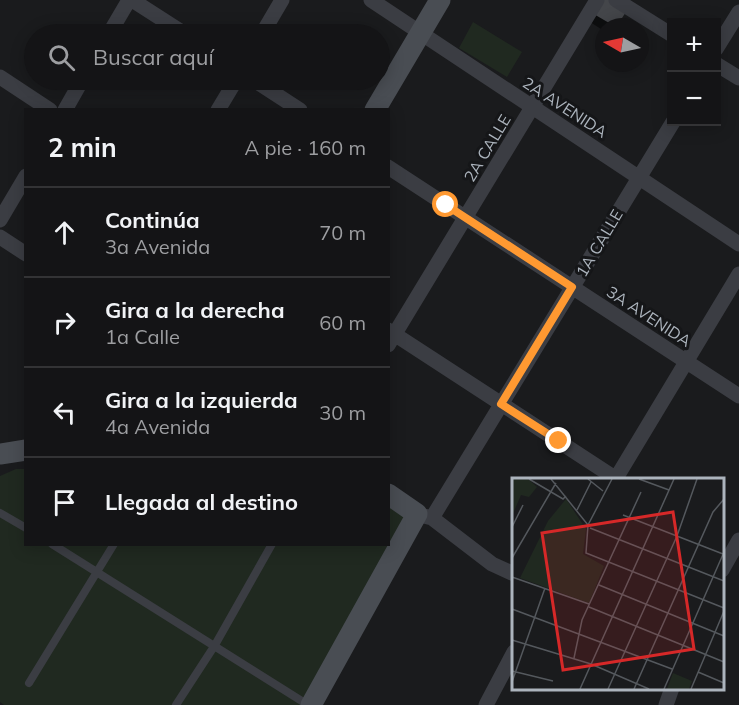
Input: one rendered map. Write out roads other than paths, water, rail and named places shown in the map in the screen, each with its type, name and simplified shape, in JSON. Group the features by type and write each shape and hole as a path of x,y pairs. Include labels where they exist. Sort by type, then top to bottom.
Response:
{"street":[{"path":"115,24 131,0 169,24"},
{"path":"268,24 282,0"},
{"name":"2A AVENIDA","path":"371,0 739,244"},
{"path":"390,84 440,0"},
{"name":"2A CALLE","path":"391,337 466,218 597,0"},
{"path":"616,0 667,32"},
{"path":"721,42 739,12"},
{"path":"721,67 739,78"},
{"path":"0,77 47,108"},
{"path":"66,108 76,90"},
{"path":"219,108 230,90"},
{"path":"269,90 297,108"},
{"path":"376,108 387,90"},
{"name":"1A CALLE","path":"310,705 424,516 501,404 671,126"},
{"name":"3A AVENIDA","path":"390,168 739,396"},
{"path":"0,220 24,180"},
{"path":"0,237 24,253"},
{"path":"617,478 739,274"},
{"path":"391,337 501,404 613,478"},
{"path":"390,495 492,564 512,573"},
{"path":"724,568 733,550"},
{"path":"486,705 512,656"},
{"path":"666,705 671,690"}],"lane":[{"path":"0,513 24,527"},
{"path":"55,546 310,705"},
{"path":"29,683 113,546"},
{"path":"176,705 215,645 271,546"}]}
